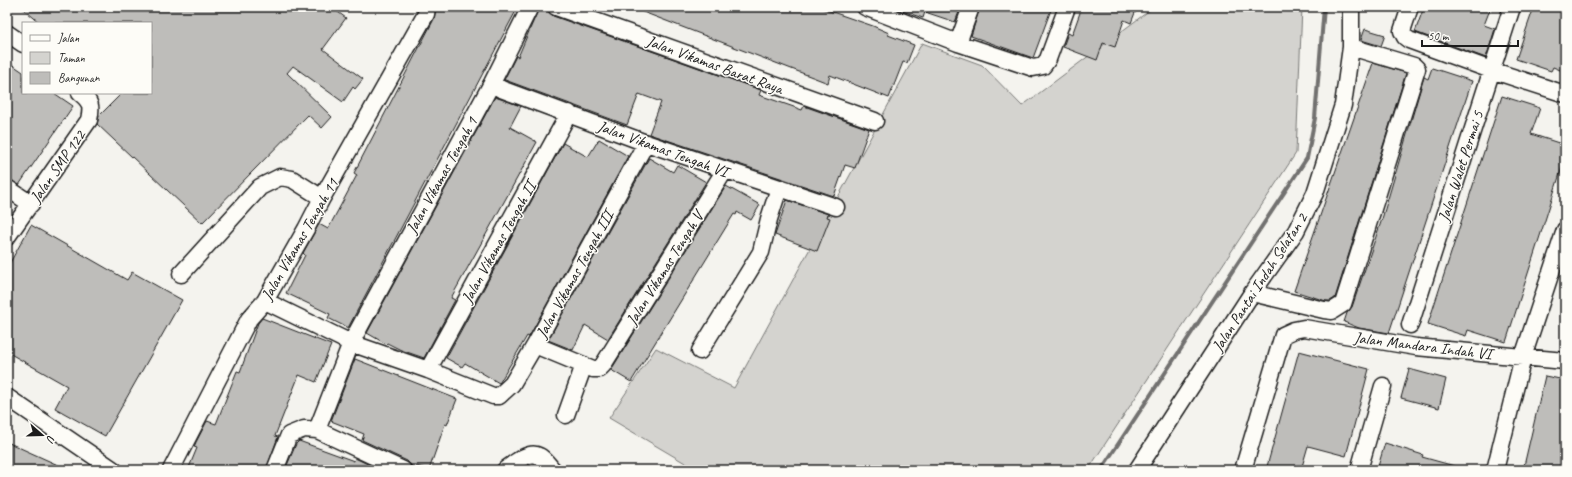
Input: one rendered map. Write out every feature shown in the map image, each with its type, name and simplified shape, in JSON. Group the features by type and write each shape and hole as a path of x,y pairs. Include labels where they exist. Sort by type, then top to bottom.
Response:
{"street":[{"name":"Jalan Vikamas Tengah 11","path":"171,470 248,319 265,301 407,49 426,14 427,7"},
{"name":"Jalan Vikamas Tengah 1","path":"317,430 351,343 492,83 530,7"},
{"name":"Jalan Vikamas Barat Raya","path":"556,7 874,120"},
{"path":"865,7 890,11 958,43 1033,68 1043,66 1048,59 1067,7"},
{"path":"958,43 971,7"},
{"name":"Jalan Pantai Indah Selatan 2","path":"1136,470 1252,294 1296,231 1315,194 1342,105 1351,47 1351,7"},
{"path":"1410,7 1402,31 1405,37 1409,40 1491,70 1565,94"},
{"name":"Jalan Walet Permai 5","path":"1410,325 1512,7"},
{"path":"7,33 22,43"},
{"path":"1252,294 1332,311 1343,304 1416,69 1414,66 1351,47"},
{"name":"Jalan Vikamas Tengah VI","path":"492,83 502,89 646,143 836,207"},
{"name":"Jalan SMP 122","path":"7,237 89,120 91,110 88,100 81,94"},
{"name":"Jalan Vikamas Tengah II","path":"428,370 569,113"},
{"name":"Jalan Vikamas Tengah III","path":"428,370 493,396 500,396 512,384 646,143"},
{"name":"Jalan Vikamas Tengah V","path":"584,365 593,369 599,369 603,365 725,170"},
{"path":"181,274 260,187 280,177 292,179 322,198"},
{"path":"7,188 31,204"},
{"path":"700,351 761,252 769,219 779,188"},
{"path":"1495,470 1523,357 1565,230"},
{"path":"265,301 351,343 428,370"},
{"name":"Jalan Mandara Indah VI","path":"1243,470 1283,335 1294,330 1304,328 1416,347 1565,361"},
{"path":"535,345 584,365 566,415"},
{"path":"1359,470 1383,386"},
{"path":"7,397 114,470"},
{"path":"275,470 289,434 304,429 317,430 403,470"},
{"path":"505,470 525,456 533,455 539,456 553,470"}],"green space":[{"path":"1154,7 1302,7 1296,153 1088,470 697,470 609,418 656,348 734,388 922,43 982,65 1022,106"}],"building":[{"path":"21,7 331,7 346,18 323,49 363,79 355,89 353,87 343,102 293,66 287,73 332,117 322,128 308,115 202,223 97,124 99,116 121,94 152,94 152,22 39,22"},
{"path":"436,7 518,7 348,328 328,318 330,314 286,293 305,255 303,253 319,224 328,229 357,175 354,173 434,19"},
{"path":"630,7 818,7 873,26 889,33 888,35 914,45 907,63 903,62 889,98 830,75 828,83"},
{"path":"896,7 961,7 955,22 925,12 923,18 896,9"},
{"path":"980,7 1052,7 1033,58 971,36"},
{"path":"1082,7 1126,7 1136,10 1131,23 1124,20 1115,47 1103,43 1097,60 1063,47 1068,33 1072,35"},
{"path":"1424,7 1491,7 1484,25 1495,29 1486,58 1415,32"},
{"path":"1534,7 1565,7 1565,72 1553,67 1551,71 1516,59"},
{"path":"539,8 548,11 553,16 761,90 759,95 802,110 804,106 869,129 855,168 845,165 834,196 649,134 661,102 639,94 627,125 504,80 516,56 518,57"},
{"path":"1365,29 1385,35 1381,46 1361,40"},
{"path":"7,61 22,71 22,94 55,94 73,106 19,185 7,179"},
{"path":"1373,63 1406,73 1335,298 1330,301 1326,301 1294,291"},
{"path":"1432,68 1472,81 1389,333 1359,328 1344,322 1347,313 1352,307 1382,219 1424,77 1428,79"},
{"path":"1502,96 1540,108 1531,134 1565,145 1565,158 1506,342 1468,330 1466,336 1428,324"},
{"path":"495,97 521,106 510,127 537,142 451,298 455,300 424,358 401,350 387,343 386,344 367,333"},
{"path":"599,139 628,156 529,337 527,336 500,382 499,383 465,363 462,367 446,358 563,143 588,157"},
{"path":"649,158 673,172 677,165 706,182 608,339 585,325 573,350 548,340"},
{"path":"726,186 760,205 751,220 737,212 736,215 734,214 631,382 611,370"},
{"path":"787,200 828,214 827,217 830,218 817,251 775,235"},
{"path":"31,225 127,280 132,272 182,300 105,436 55,408 67,386 7,352 7,268"},
{"path":"262,318 331,345 316,382 299,375 275,436 278,437 266,470 188,470 197,448 194,447 196,442 207,421 216,424 237,371 240,372 258,323"},
{"path":"1299,351 1369,369 1346,456 1308,446 1301,470 1266,470"},
{"path":"355,359 457,399 447,425 445,424 429,470 417,466 416,470 412,470 411,465 407,461 362,440 364,434 331,421"},
{"path":"1409,369 1446,379 1439,408 1401,398"},
{"path":"1545,376 1565,380 1565,470 1523,470"},
{"path":"299,441 354,461 355,458 380,470 285,470 296,444"},
{"path":"7,442 69,470 7,470"},
{"path":"1385,443 1423,455 1422,457 1458,467 1457,470 1377,470"}],"waterway":[{"path":"1101,470 1307,158 1315,118 1324,7"}]}
